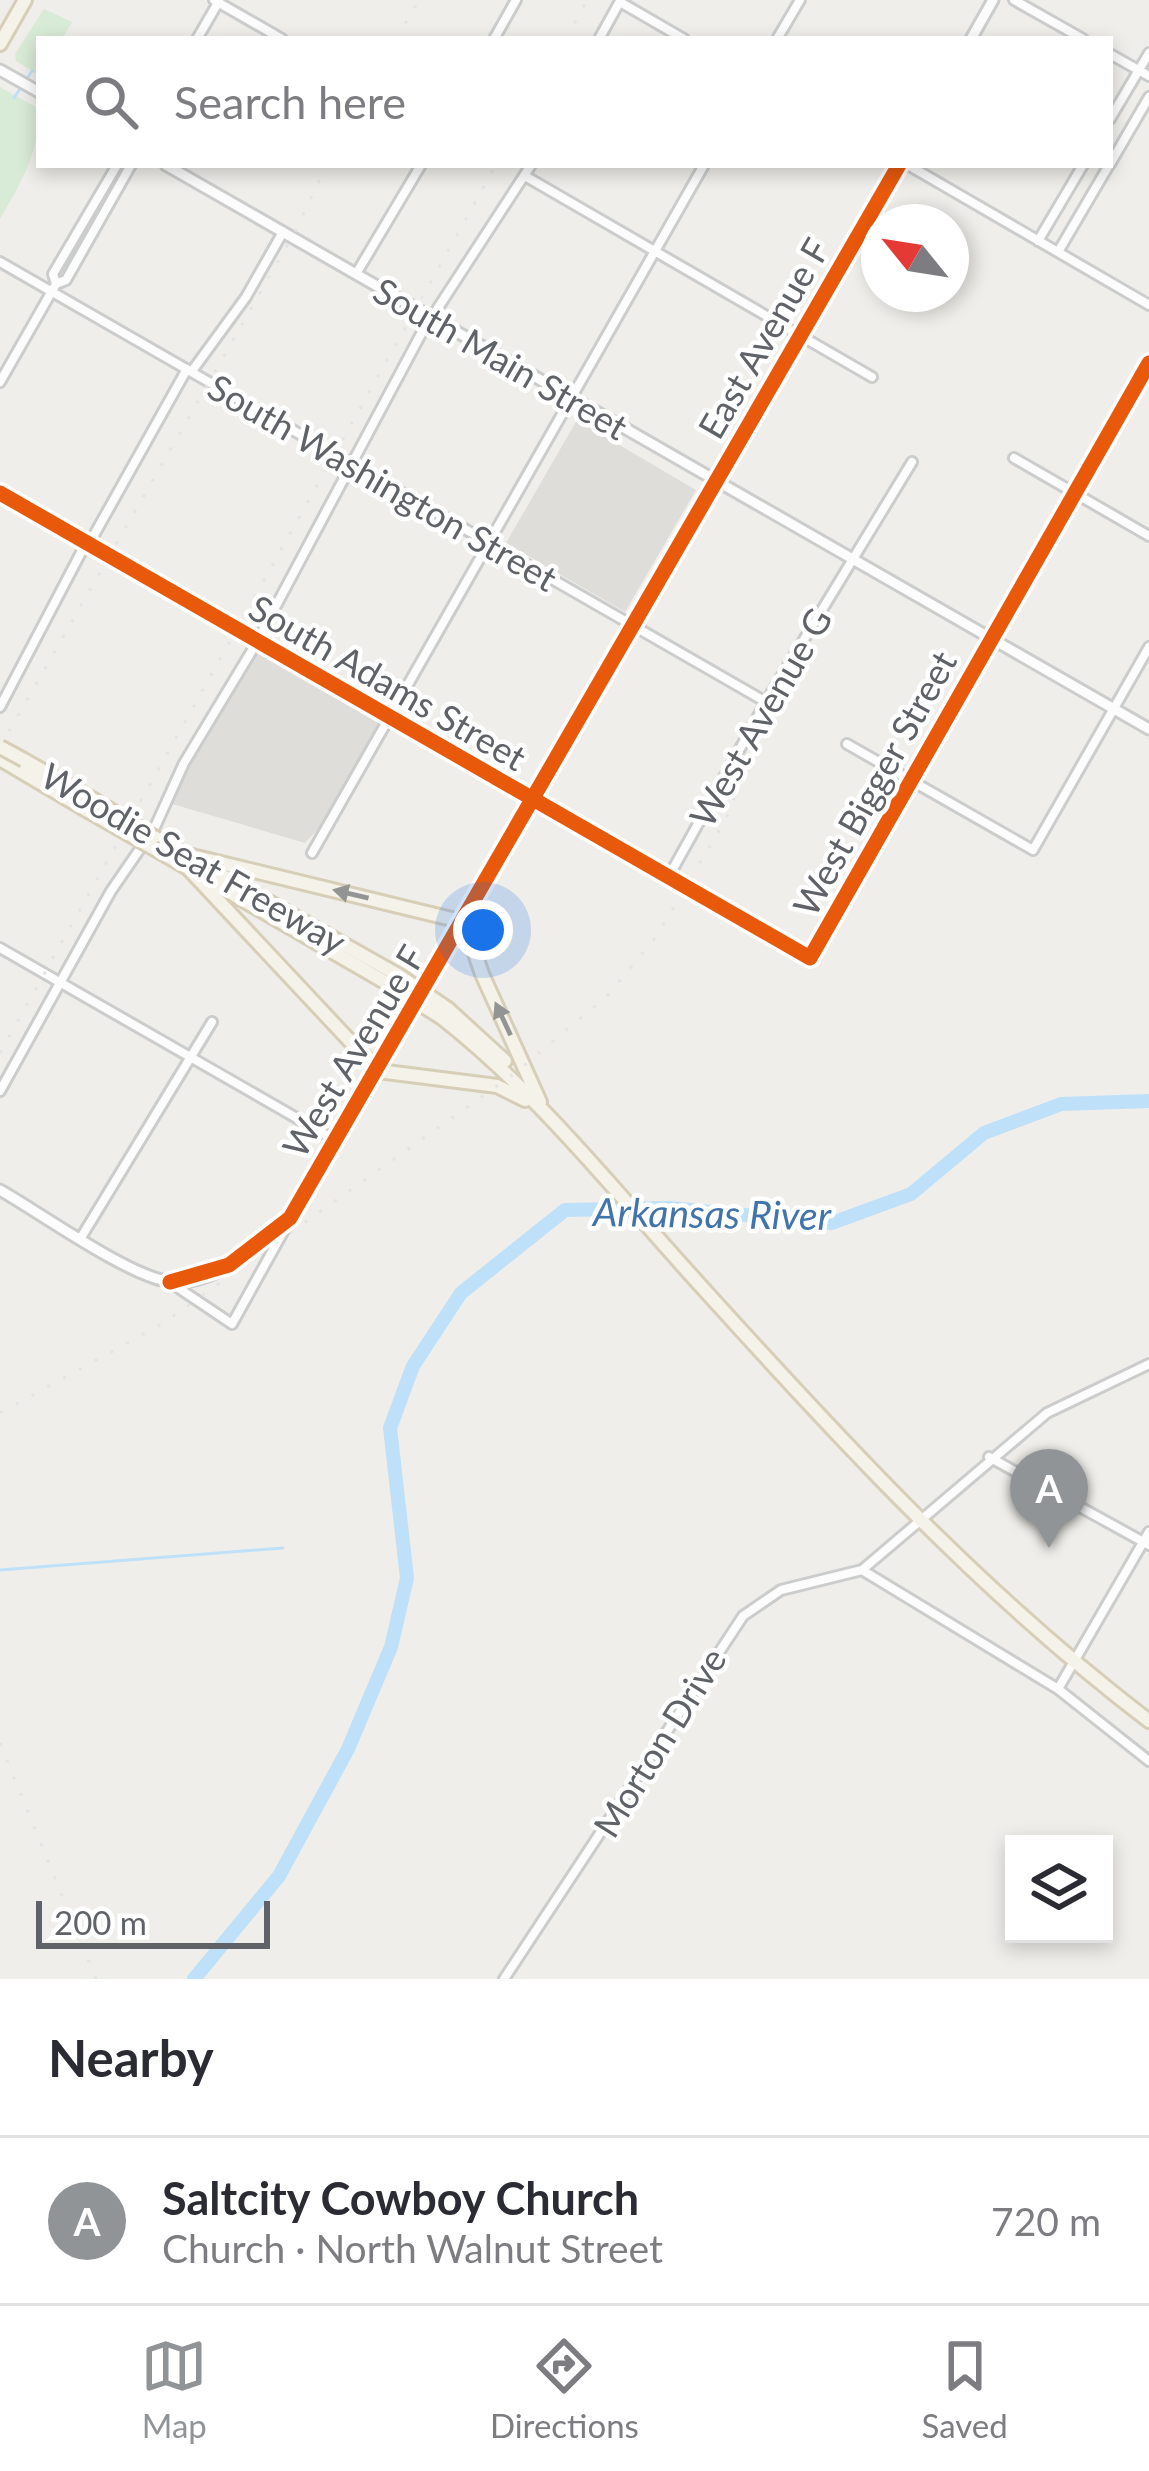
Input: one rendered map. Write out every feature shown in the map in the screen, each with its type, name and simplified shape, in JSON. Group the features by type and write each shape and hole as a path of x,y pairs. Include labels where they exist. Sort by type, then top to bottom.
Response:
{"main road":[{"path":"0,44 25,0"},
{"name":"Woodie Seat Freeway","path":"0,747 21,765 394,980 445,1013 515,1072 550,1120 919,1521 1075,1663 1149,1721"},
{"name":"Woodie Seat Freeway","path":"0,759 21,765"},
{"path":"177,856 464,922 550,1120"},
{"path":"177,856 378,1071 497,1086 550,1120"}],"street":[{"path":"496,36 516,0"},
{"path":"779,36 800,0"},
{"path":"973,36 993,0"},
{"path":"1014,0 1078,36"},
{"path":"199,36 217,1 277,36"},
{"path":"601,36 620,1 679,36"},
{"path":"1113,114 1149,53"},
{"path":"1113,56 1149,76"},
{"path":"0,70 35,90"},
{"path":"1113,159 1149,97"},
{"path":"54,288 53,274 115,168"},
{"path":"0,382 54,288 67,280 129,168"},
{"name":"South Main Street","path":"171,168 1149,729"},
{"path":"356,274 419,168"},
{"path":"0,1090 58,981 143,848 184,763 432,318 507,194 529,168"},
{"path":"312,853 702,168"},
{"name":"East Avenue F","path":"716,481 901,168"},
{"path":"908,168 1149,304"},
{"path":"1038,241 1081,168"},
{"path":"1058,252 1108,168"},
{"path":"525,176 872,377"},
{"path":"0,706 189,370 246,297 283,232"},
{"name":"South Washington Street","path":"0,262 54,288 766,702"},
{"name":"West Bigger Street","path":"810,958 1149,363"},
{"path":"1014,458 1149,536"},
{"name":"West Avenue G","path":"669,876 766,702 912,463"},
{"name":"West Avenue F","path":"170,1282 229,1264 290,1218 716,481"},
{"name":"South Adams Street","path":"0,494 810,958"},
{"path":"847,744 1033,850 1149,647"},
{"path":"0,948 335,1139"},
{"path":"82,1236 212,1022"},
{"path":"0,1190 143,1273 170,1282 232,1324 290,1218"},
{"path":"1149,1364 1047,1413 989,1457 862,1570 1058,1689 1149,1761"},
{"path":"989,1457 1146,1544"},
{"path":"1058,1689 1149,1532"},
{"name":"Morton Drive","path":"504,1979 743,1616 781,1590 862,1570"}],"shaded area":[{"path":"577,420 696,490 625,612 506,543"},
{"path":"257,648 383,720 325,822 305,843 169,803"}],"green space":[{"path":"44,9 72,22 64,36 36,36 36,73 16,61 15,54"},
{"path":"0,87 36,107 36,134 22,179 0,219"}],"waterway":[{"path":"14,98 32,71"},
{"name":"Arkansas River","path":"194,1979 279,1876 348,1749 391,1647 407,1578 390,1428 413,1366 461,1293 565,1210 669,1208 832,1223 911,1194 984,1133 1061,1104 1149,1101"},
{"path":"0,1570 283,1548"}],"railway":[{"path":"398,36 419,0"},
{"path":"568,36 587,0"},
{"path":"0,747 292,237 326,168"},
{"path":"0,1053 494,168"},
{"path":"0,1413 162,1324 515,1073 607,996 656,937 726,819 756,743 822,649"},
{"path":"0,1743 96,1979"}],"cycle path":[{"path":"170,1282 229,1265 290,1218 897,168"},
{"path":"0,493 810,958 1149,363"}],"place":[{"name":"Saltcity Cowboy Church","path":"1049,1548"}]}
